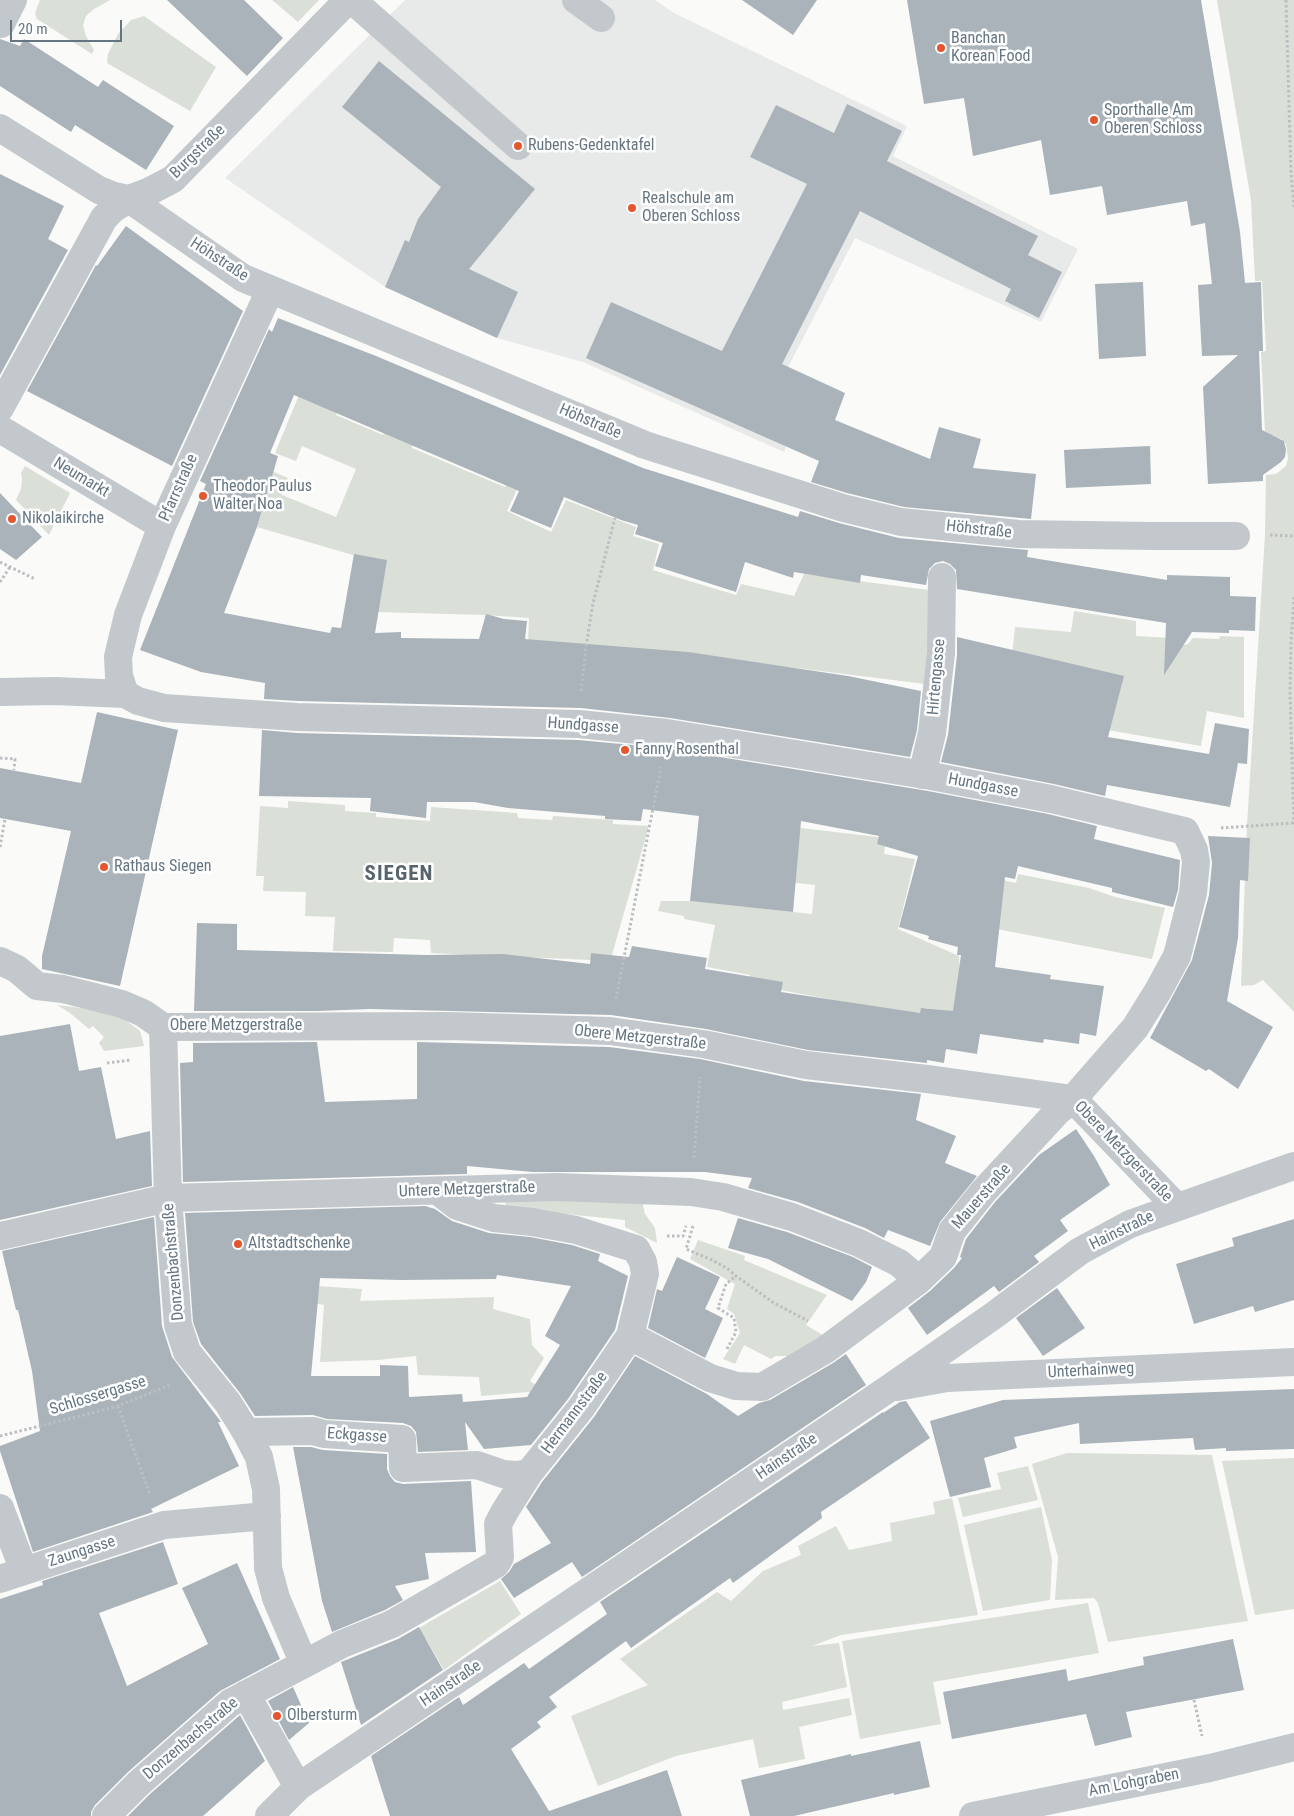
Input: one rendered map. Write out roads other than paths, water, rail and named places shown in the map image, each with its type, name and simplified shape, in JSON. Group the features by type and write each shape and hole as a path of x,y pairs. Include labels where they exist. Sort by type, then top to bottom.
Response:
{"street":[{"path":"2,24 13,0"},
{"path":"350,0 518,146"},
{"name":"Burgstraße","path":"0,408 104,218 113,209 129,199 150,192 173,179 350,0"},
{"path":"576,0 600,18"},
{"name":"Höhstraße","path":"0,128 99,190 129,199 243,278 645,445 843,508 902,522 1019,534 1236,536"},
{"name":"Pfarrstraße","path":"125,694 119,676 118,658 121,637 128,615 162,526 270,290"},
{"name":"Neumarkt","path":"0,429 162,526"},
{"name":"Hirtengasse","path":"922,775 932,733 940,654 942,577"},
{"path":"0,692 55,691 125,694"},
{"name":"Hundgasse","path":"125,694 138,701 164,708 297,717 579,724 667,733 922,775 1051,799 1185,831"},
{"name":"Mauerstraße","path":"630,1336 710,1378 736,1386 762,1387 825,1350 919,1280 943,1257 952,1230 983,1192 1058,1111 1073,1099 1135,1028 1158,991 1177,956 1193,893 1196,862 1194,850 1185,831"},
{"name":"Obere Metzgerstraße","path":"0,961 17,969 37,986 63,989 122,1004 143,1013 163,1027 448,1026 610,1031 703,1044 806,1065 1073,1099 1176,1206"},
{"name":"Donzenbachstraße","path":"106,1816 139,1783 230,1703 304,1664 276,1598 268,1568 266,1489 260,1457 228,1404 187,1352 178,1325 168,1198 163,1027"},
{"name":"Hainstraße","path":"269,1816 298,1788 993,1316 1080,1251 1130,1224 1176,1206 1294,1166"},
{"name":"Untere Metzgerstraße","path":"0,1236 168,1198 557,1188 697,1193 723,1198 792,1217 859,1243 899,1263 919,1280"},
{"name":"Hermannstraße","path":"304,1664 342,1644 392,1624 496,1564 500,1557 498,1524 529,1473 581,1408 630,1336 645,1274 643,1262 636,1248 576,1230 532,1222 494,1218 457,1206 439,1192"},
{"name":"Unterhainweg","path":"888,1388 946,1378 1294,1362"},
{"name":"Eckgasse","path":"246,1432 313,1431 324,1434 402,1439 403,1468 476,1465 503,1474 529,1473"},
{"path":"0,1508 12,1575"},
{"name":"Zaungasse","path":"12,1575 164,1525 267,1516"},
{"path":"246,1694 298,1788"},
{"name":"Am Lohgraben","path":"972,1816 1013,1812 1210,1768 1294,1747"}],"place":[{"name":"Banchan Korean Food","path":"941,48"},
{"name":"Sporthalle Am Oberen Schloss","path":"1094,120"},
{"name":"Rubens-Gedenktafel","path":"518,146"},
{"name":"Realschule am Oberen Schloss","path":"632,208"},
{"name":"Theodor Paulus Walter Noa","path":"203,496"},
{"name":"Nikolaikirche","path":"12,519"},
{"name":"Fanny Rosenthal","path":"625,750"},
{"name":"Rathaus Siegen","path":"104,867"},
{"name":"Altstadtschenke","path":"238,1244"},
{"name":"Olbersturm","path":"277,1716"}],"district":[{"name":"SIEGEN","path":"399,875"}]}
